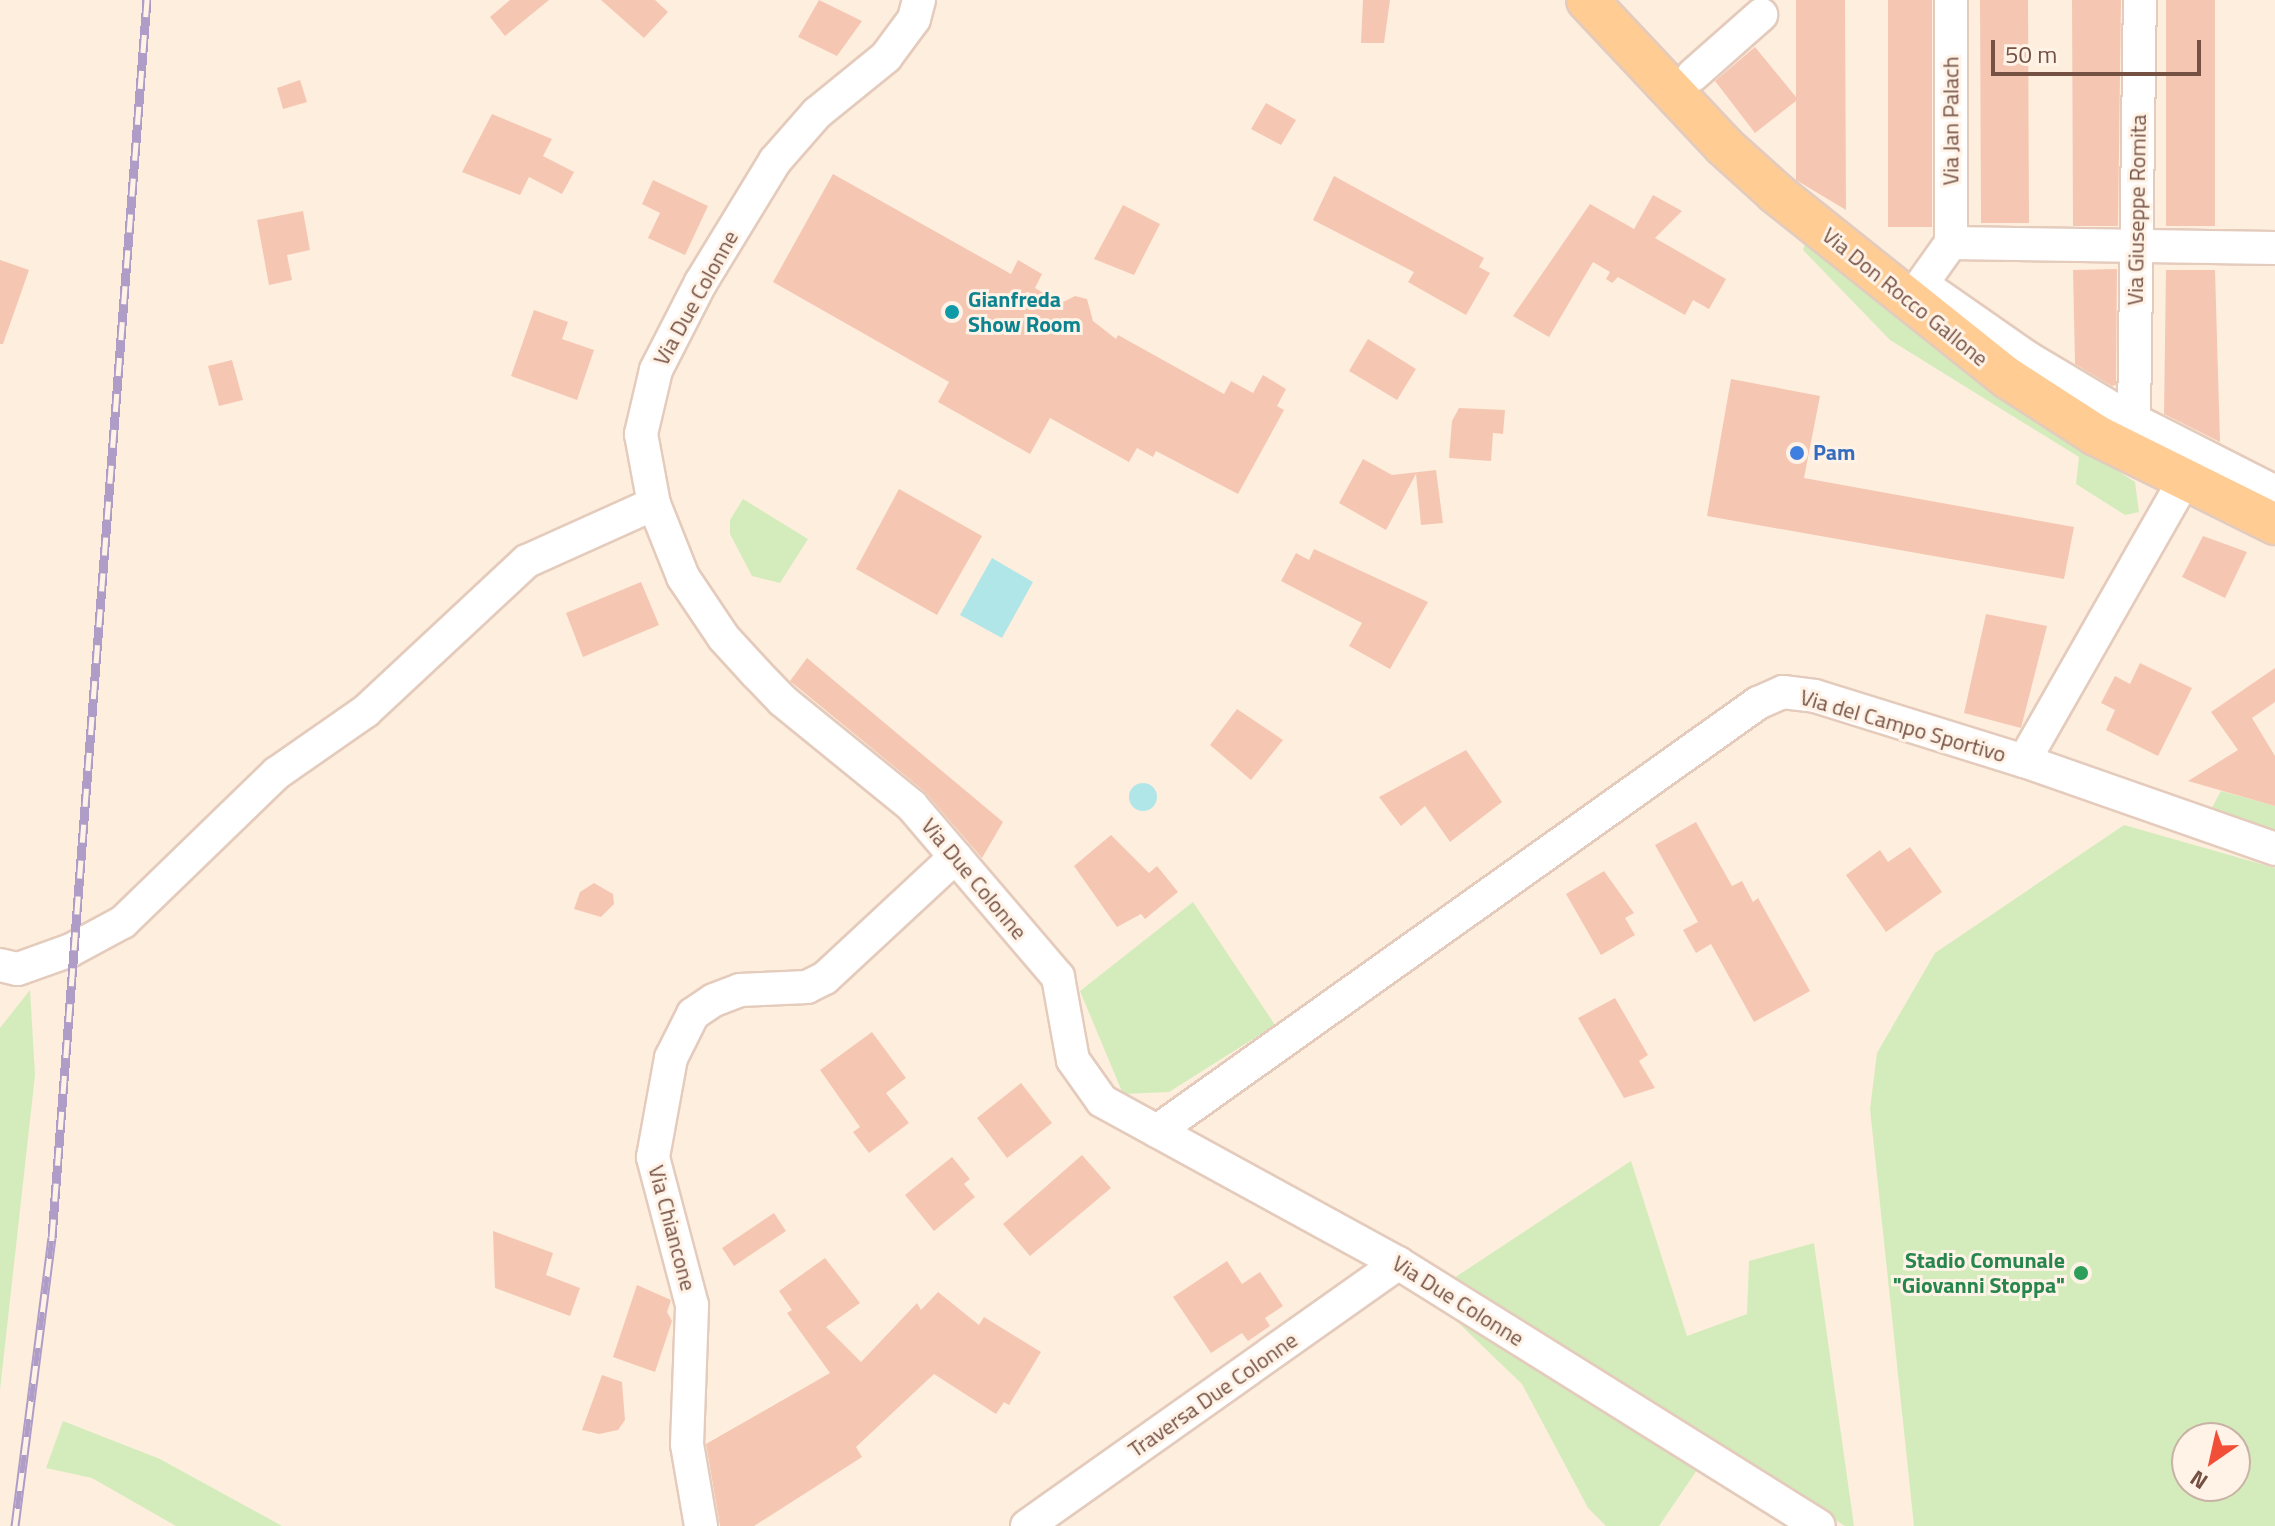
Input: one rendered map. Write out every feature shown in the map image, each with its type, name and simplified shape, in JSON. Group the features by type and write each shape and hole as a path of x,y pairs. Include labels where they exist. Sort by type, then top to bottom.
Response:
{"main road":[{"name":"Via Don Rocco Gallone","path":"1587,0 1724,146 1915,293 2008,378 2096,435 2275,524"}],"street":[{"name":"Via Due Colonne","path":"919,0 914,19 886,57 817,113 775,161 701,282 656,370 641,434 654,504 683,577 724,638 783,701 912,806 1058,977 1073,1060 1102,1101 1398,1263 1819,1526"},
{"name":"Via Jan Palach","path":"1951,0 1951,243"},
{"name":"Via Giuseppe Romita","path":"2134,420 2140,0"},
{"path":"1693,75 1761,15"},
{"path":"2275,248 1951,243 1915,293 2134,420 2275,492"},
{"path":"2024,761 2184,481"},
{"path":"0,965 18,969 71,950 123,922 277,773 366,711 527,561 654,504"},
{"name":"Via del Campo Sportivo","path":"1157,1131 1758,703 1783,692 1815,696 2024,761 2275,849"},
{"name":"Via Chiancone","path":"701,1526 687,1444 692,1305 653,1157 671,1058 693,1014 714,1000 740,990 807,987 825,978 955,857"},
{"name":"Traversa Due Colonne","path":"1027,1526 1398,1263"}],"green space":[{"path":"1805,244 1995,391 2135,482 2139,512 2125,515 2076,484 2079,457 1890,340 1803,250"},
{"path":"743,499 808,539 780,583 752,576 730,534 730,520"},
{"path":"2221,791 2275,806 2275,837 2209,813"},
{"name":"Stadio Comunale \"Giovanni Stoppa\"","path":"2124,825 2275,868 2275,1526 1914,1526 1870,1109 1877,1053 1935,953"},
{"path":"1193,902 1275,1025 1169,1092 1123,1094 1080,991"},
{"path":"30,990 35,1075 0,1390 0,1028"},
{"path":"1631,1161 1687,1336 1747,1314 1749,1261 1814,1243 1854,1526 1845,1526 1451,1280"},
{"path":"1447,1312 1699,1467 1659,1526 1606,1526 1588,1508 1522,1384"},
{"path":"63,1421 160,1459 282,1526 176,1526 92,1478 46,1468"}],"water":[{"path":"992,558 1033,582 1002,638 960,615"},
{"path":"1143,783 1153,787 1157,797 1153,807 1143,811 1133,807 1129,797 1133,787"}],"building":[{"path":"510,0 549,0 505,36 490,17"},
{"path":"601,0 655,0 668,12 644,38"},
{"path":"819,0 862,21 837,56 798,37"},
{"path":"1363,0 1390,0 1384,43 1361,43"},
{"path":"1796,0 1845,0 1846,210 1796,180 1796,101 1755,133 1715,81 1755,47 1796,97"},
{"path":"1888,0 1932,0 1932,227 1888,227"},
{"path":"1980,0 2028,0 2029,223 1981,223"},
{"path":"2072,0 2121,0 2118,226 2073,226"},
{"path":"2166,0 2215,0 2215,226 2166,226"},
{"path":"300,80 307,102 283,109 277,88"},
{"path":"1266,103 1296,120 1281,145 1251,129"},
{"path":"492,114 552,139 543,156 574,172 562,194 529,177 520,195 462,172"},
{"name":"Gianfreda Show Room","path":"833,174 1011,274 1018,260 1042,274 1035,288 1061,303 1075,296 1087,299 1093,321 1116,339 1118,335 1224,394 1231,381 1253,393 1263,375 1286,389 1277,406 1284,410 1238,494 1156,451 1153,457 1137,448 1129,462 1050,418 1030,454 938,402 949,382 773,282"},
{"path":"1334,176 1484,258 1479,267 1490,273 1466,315 1408,282 1414,272 1313,220"},
{"path":"653,180 708,206 685,255 648,238 660,213 642,204"},
{"path":"1653,195 1682,211 1655,238 1726,279 1709,309 1693,300 1685,315 1618,277 1612,283 1606,279 1610,272 1593,262 1549,337 1513,316 1590,204 1634,229"},
{"path":"1123,205 1160,224 1134,275 1094,259"},
{"path":"303,211 310,250 287,255 292,280 269,285 257,220"},
{"path":"0,260 29,270 3,344 0,344"},
{"path":"2117,269 2116,385 2112,386 2075,364 2073,270"},
{"path":"2166,270 2215,270 2220,442 2164,414"},
{"path":"534,310 568,322 562,339 594,350 577,400 511,376"},
{"path":"1368,339 1416,369 1397,400 1349,371"},
{"path":"232,360 243,400 219,406 208,366"},
{"path":"1731,379 1820,396 1804,478 2074,527 2064,579 1707,516"},
{"path":"1459,408 1505,410 1503,434 1493,433 1491,461 1449,458 1452,421"},
{"path":"1363,459 1392,475 1436,470 1443,523 1421,525 1416,474 1386,530 1339,503"},
{"path":"899,489 982,536 937,615 856,569"},
{"path":"2203,536 2247,552 2225,598 2182,577"},
{"path":"1314,549 1428,602 1390,669 1349,646 1362,623 1281,581 1296,553 1309,560"},
{"path":"641,582 659,625 583,657 566,613"},
{"path":"1986,614 2047,626 2021,728 1964,713"},
{"path":"807,658 1003,822 982,858 924,791 790,681"},
{"path":"2140,663 2192,688 2158,756 2106,730 2115,710 2101,703 2115,676 2130,684"},
{"path":"2275,668 2275,702 2252,718 2275,756 2275,806 2188,781 2238,750 2211,712"},
{"path":"1237,709 1283,740 1251,780 1210,745"},
{"path":"1466,750 1502,802 1450,842 1425,806 1401,826 1379,797"},
{"path":"1696,822 1732,886 1742,881 1753,902 1758,898 1810,991 1754,1022 1711,944 1696,953 1683,930 1698,922 1655,845"},
{"path":"1111,835 1149,873 1157,866 1178,892 1145,919 1141,914 1117,927 1074,866"},
{"path":"1910,847 1942,892 1886,932 1846,875 1880,850 1888,862"},
{"path":"1604,871 1634,913 1625,918 1635,935 1601,955 1566,894"},
{"path":"594,883 613,894 614,904 601,917 574,909 580,892"},
{"path":"1615,998 1648,1055 1639,1061 1655,1088 1624,1098 1578,1018"},
{"path":"872,1032 906,1078 886,1093 909,1123 869,1153 853,1132 860,1127 820,1070"},
{"path":"1021,1083 1052,1123 1007,1158 977,1118"},
{"path":"1082,1155 1111,1188 1030,1256 1003,1224"},
{"path":"952,1157 970,1179 964,1184 975,1197 934,1231 905,1195"},
{"path":"774,1213 786,1231 734,1266 722,1248"},
{"path":"493,1231 553,1253 546,1275 580,1288 570,1316 495,1288"},
{"path":"825,1258 860,1303 826,1327 861,1362 917,1303 921,1310 938,1292 979,1325 984,1317 1041,1352 1009,1405 1004,1402 996,1414 934,1374 856,1447 862,1457 754,1526 720,1526 706,1444 830,1373 787,1313 792,1310 779,1291"},
{"path":"1227,1261 1242,1284 1260,1272 1283,1306 1265,1318 1270,1326 1248,1341 1242,1333 1211,1353 1173,1297"},
{"path":"637,1285 671,1300 667,1312 672,1321 655,1372 613,1357"},
{"path":"602,1375 622,1382 625,1420 618,1430 599,1434 582,1430"}],"railway":[{"path":"15,1526 52,1237 147,0"}],"place":[{"name":"Gianfreda Show Room","path":"952,312"},
{"name":"Pam","path":"1797,453"},
{"name":"Stadio Comunale \"Giovanni Stoppa\"","path":"2081,1273"}]}
